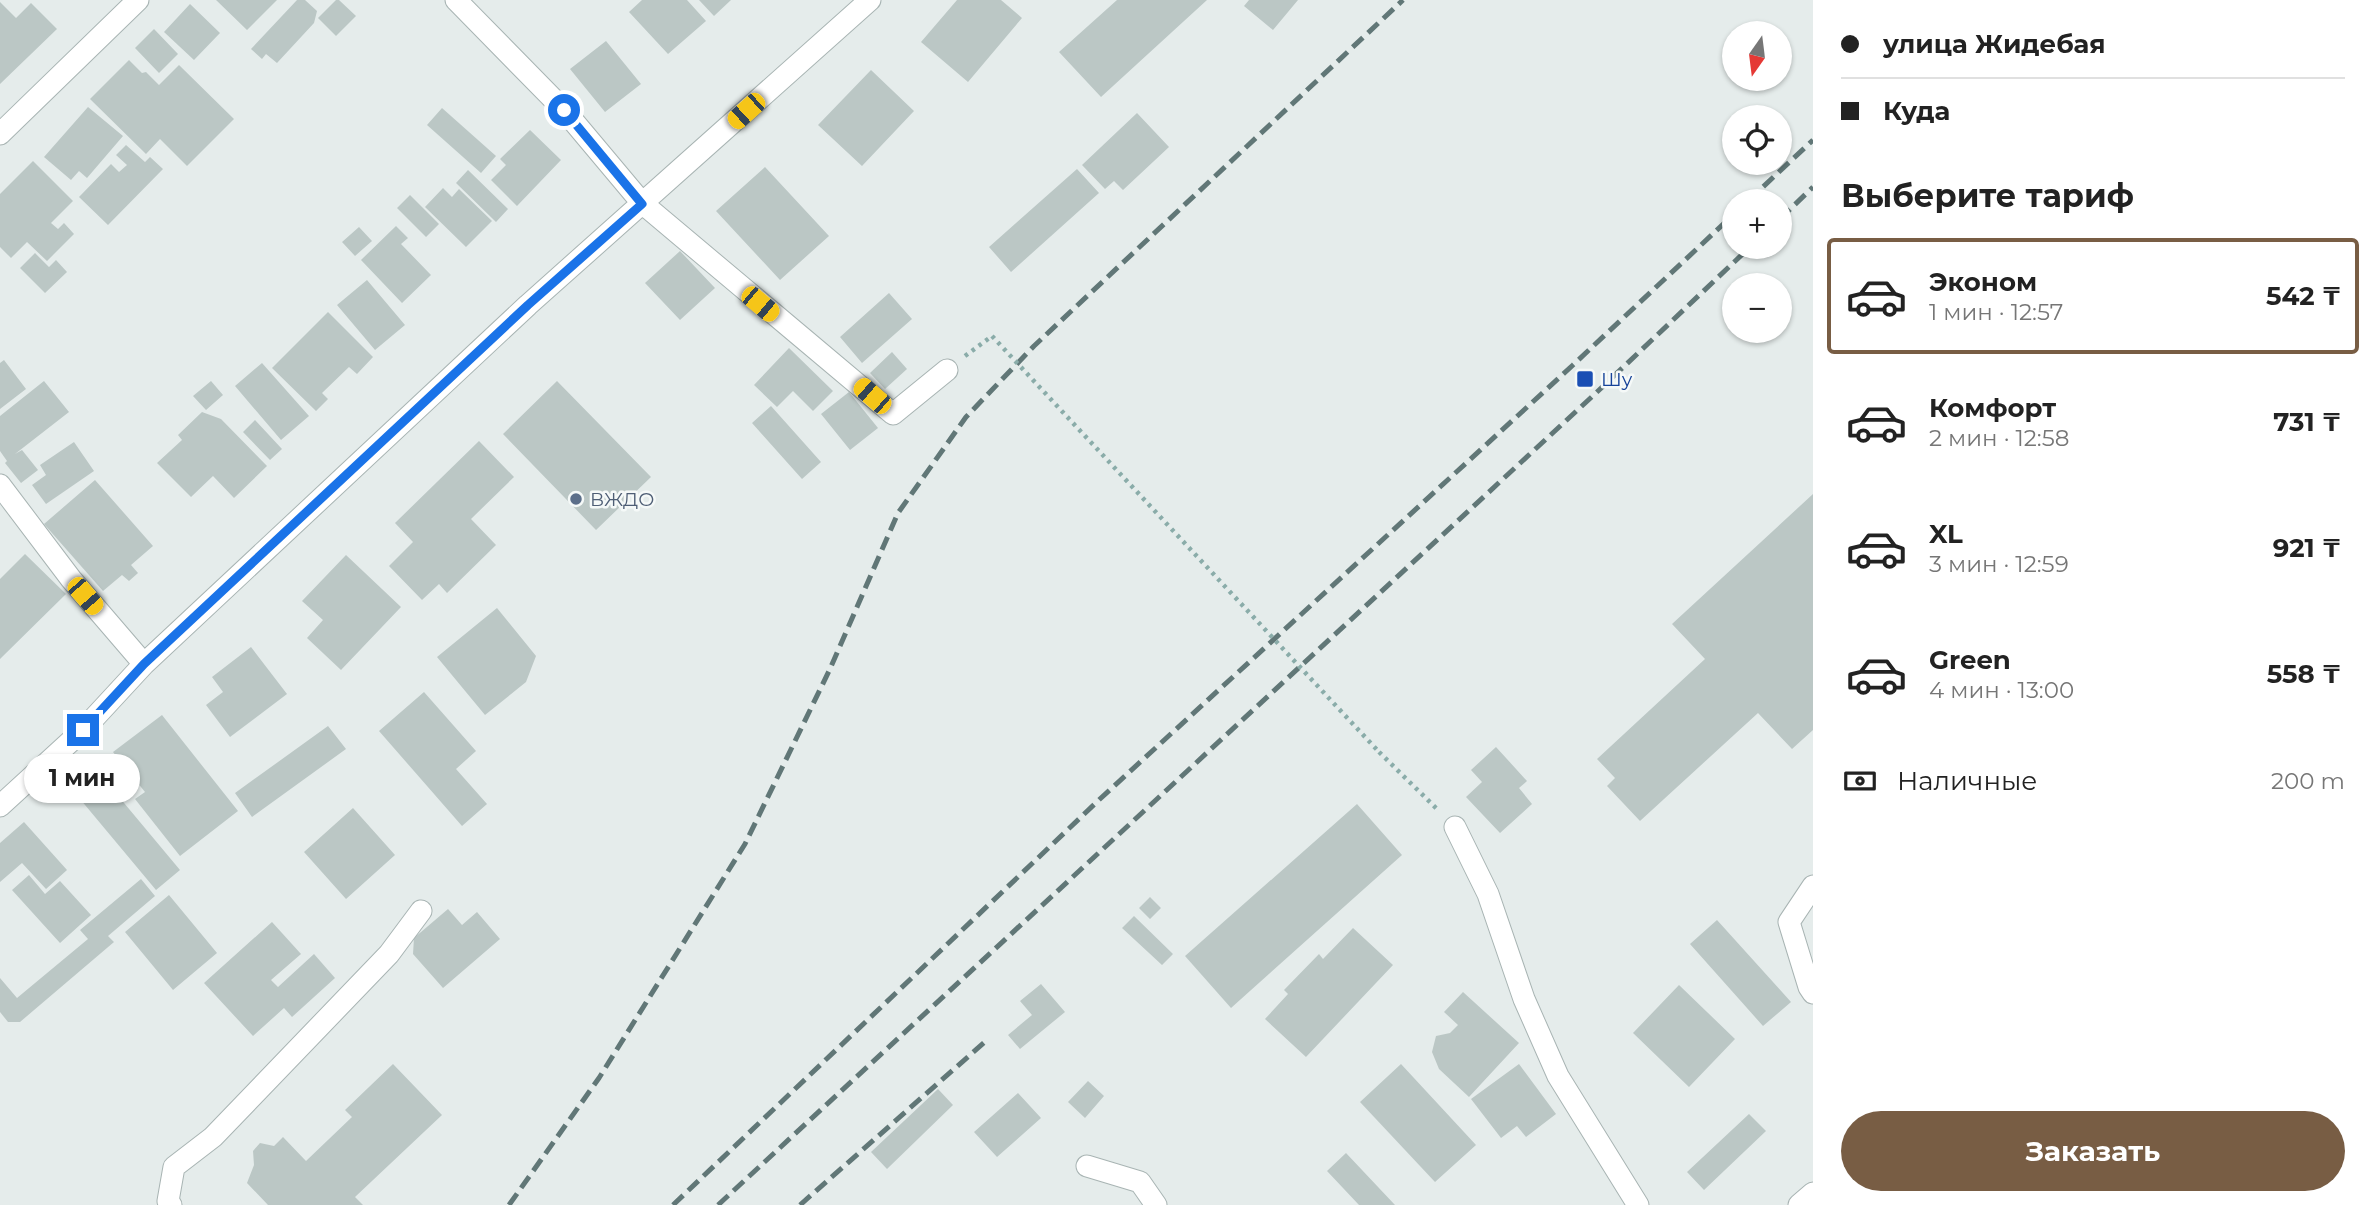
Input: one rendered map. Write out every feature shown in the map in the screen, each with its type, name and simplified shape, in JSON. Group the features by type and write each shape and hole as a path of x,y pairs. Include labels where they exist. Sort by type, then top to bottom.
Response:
{"street":[{"path":"0,134 138,0"},
{"path":"456,0 564,110 642,204 893,414 947,370"},
{"path":"0,806 83,730 144,664 528,305 870,0"},
{"path":"0,485 71,579 144,664"},
{"path":"1455,827 1488,894 1524,999 1558,1076 1638,1205"},
{"path":"1813,886 1789,922 1813,993"},
{"path":"171,1205 168,1201 174,1167 213,1137 389,954 421,911"},
{"path":"1087,1167 1140,1182 1156,1205"},
{"path":"1799,1205 1813,1193"}],"path":[{"path":"947,370 992,335 1379,752 1455,827"}],"building":[{"path":"216,0 277,0 247,30"},
{"path":"297,0 305,0 317,11 314,23 277,63 266,54 262,59 251,49"},
{"path":"336,0 356,16 336,36 318,18"},
{"path":"642,0 687,0 706,21 668,54 629,12"},
{"path":"699,0 731,0 714,16"},
{"path":"957,0 1001,0 1022,18 968,82 921,42"},
{"path":"1117,0 1207,0 1101,97 1059,52"},
{"path":"1249,0 1298,0 1273,30 1244,6"},
{"path":"0,2 16,18 31,3 57,29 0,84"},
{"path":"190,4 220,33 194,60 164,32"},
{"path":"154,29 178,54 159,73 135,48"},
{"path":"606,41 641,84 605,112 570,69"},
{"path":"129,60 159,85 179,65 234,119 187,166 160,139 146,154 90,99"},
{"path":"871,70 914,111 862,166 818,125"},
{"path":"88,107 123,136 87,178 79,171 71,180 44,157"},
{"path":"442,108 496,156 481,173 427,125"},
{"path":"1137,113 1169,147 1123,190 1114,181 1105,189 1082,165"},
{"path":"530,130 561,160 517,206 491,180 506,165 500,159"},
{"path":"126,145 145,162 150,157 163,169 108,225 79,197 111,164 119,172 127,165 116,155"},
{"path":"33,161 73,201 51,223 58,229 64,223 74,234 47,261 27,242 11,258 0,247 0,194"},
{"path":"765,167 829,236 780,280 716,211"},
{"path":"1077,169 1099,193 1011,272 989,247"},
{"path":"468,170 508,209 496,222 456,183"},
{"path":"443,188 452,197 459,189 492,221 466,247 425,207"},
{"path":"410,195 439,224 426,237 397,208"},
{"path":"396,226 408,238 401,244 431,275 402,303 361,260"},
{"path":"359,227 372,241 355,256 342,242"},
{"path":"680,251 715,288 680,320 645,283"},
{"path":"35,253 49,267 56,260 67,272 45,293 20,268"},
{"path":"367,280 405,325 375,350 337,305"},
{"path":"889,293 912,319 862,363 840,337"},
{"path":"328,312 373,357 357,374 349,367 322,393 328,399 316,411 272,368"},
{"path":"789,348 833,391 813,411 793,391 777,407 754,385"},
{"path":"892,352 907,369 885,389 870,373"},
{"path":"4,360 26,389 0,409 0,363"},
{"path":"262,363 309,416 281,440 235,386"},
{"path":"44,381 69,412 15,454 22,450 38,470 21,483 5,463 7,461 0,451 0,416"},
{"path":"211,381 223,395 206,410 193,396"},
{"path":"557,381 651,477 596,530 503,434"},
{"path":"849,392 878,428 850,450 821,414"},
{"path":"771,406 821,462 802,479 752,423"},
{"path":"202,412 221,419 267,466 234,498 213,476 191,497 157,463 182,440 178,435"},
{"path":"255,420 282,449 270,460 243,432"},
{"path":"479,441 514,477 471,519 496,545 447,593 439,584 422,600 389,566 413,542 395,523"},
{"path":"74,442 94,471 46,504 32,485 46,475 40,465"},
{"path":"95,480 153,546 131,565 138,573 129,581 122,575 103,591 44,524"},
{"path":"1813,494 1813,730 1792,749 1758,713 1640,821 1607,786 1615,778 1597,759 1705,659 1672,624"},
{"path":"25,554 66,594 0,659 0,579"},
{"path":"346,555 401,607 341,670 307,638 323,620 302,601"},
{"path":"497,608 536,656 526,682 485,715 437,657"},
{"path":"251,647 287,694 230,737 206,705 223,692 212,677"},
{"path":"424,692 476,751 456,769 487,804 462,826 379,731"},
{"path":"162,715 238,811 180,856 135,799 145,792 113,752"},
{"path":"328,726 346,749 252,817 235,793"},
{"path":"1496,747 1527,781 1519,788 1532,804 1500,833 1466,797 1482,782 1471,770"},
{"path":"89,761 180,870 156,890 65,781"},
{"path":"1357,804 1402,855 1231,1008 1185,956"},
{"path":"353,808 395,855 346,899 304,852"},
{"path":"24,822 67,870 46,889 22,863 0,882 0,843"},
{"path":"29,875 45,894 60,881 91,915 60,943 12,890"},
{"path":"141,879 155,896 108,936 114,942 20,1022 8,1022 0,1012 0,978 17,998 88,939 80,930"},
{"path":"169,895 217,953 173,990 125,932"},
{"path":"1150,897 1161,908 1150,919 1139,908"},
{"path":"448,909 462,925 477,912 500,939 443,988 413,954 414,938"},
{"path":"1134,916 1173,954 1162,965 1122,928"},
{"path":"1717,920 1791,1002 1763,1026 1690,944"},
{"path":"272,922 301,954 271,980 278,987 314,954 335,978 292,1017 284,1008 253,1036 204,983"},
{"path":"1353,928 1393,965 1306,1057 1265,1019 1288,994 1284,990 1319,954 1323,959"},
{"path":"1041,984 1065,1012 1020,1049 1008,1035 1032,1015 1020,1001"},
{"path":"1679,985 1735,1039 1689,1087 1633,1033"},
{"path":"1463,992 1519,1043 1469,1097 1439,1069 1432,1052 1436,1036 1450,1033 1458,1025 1444,1012"},
{"path":"393,1064 442,1115 355,1197 363,1205 268,1205 247,1183 254,1165 253,1151 260,1143 274,1146 283,1137 306,1161 352,1117 345,1110"},
{"path":"1401,1064 1476,1145 1435,1182 1360,1102"},
{"path":"1519,1064 1556,1114 1526,1137 1517,1126 1501,1138 1471,1099"},
{"path":"1088,1081 1104,1096 1085,1118 1068,1102"},
{"path":"938,1089 953,1105 887,1169 871,1152"},
{"path":"1018,1093 1041,1118 997,1157 974,1132"},
{"path":"1749,1114 1766,1131 1704,1190 1687,1172"},
{"path":"1346,1153 1395,1205 1359,1205 1327,1171"}],"railway":[{"path":"509,1205 599,1078 745,844 830,669 898,513 966,417 1034,346 1403,0"},
{"path":"1761,189 1813,140"},
{"path":"1792,207 1813,187"},
{"path":"673,1205 1101,798 1722,225"},
{"path":"718,1205 1737,259"},
{"path":"800,1205 987,1040"}],"place":[{"name":"Шу","path":"1585,379"},
{"name":"ВЖДО","path":"576,499"}],"route":[{"path":"83,730 144,664 528,305 642,204 564,110"}]}
